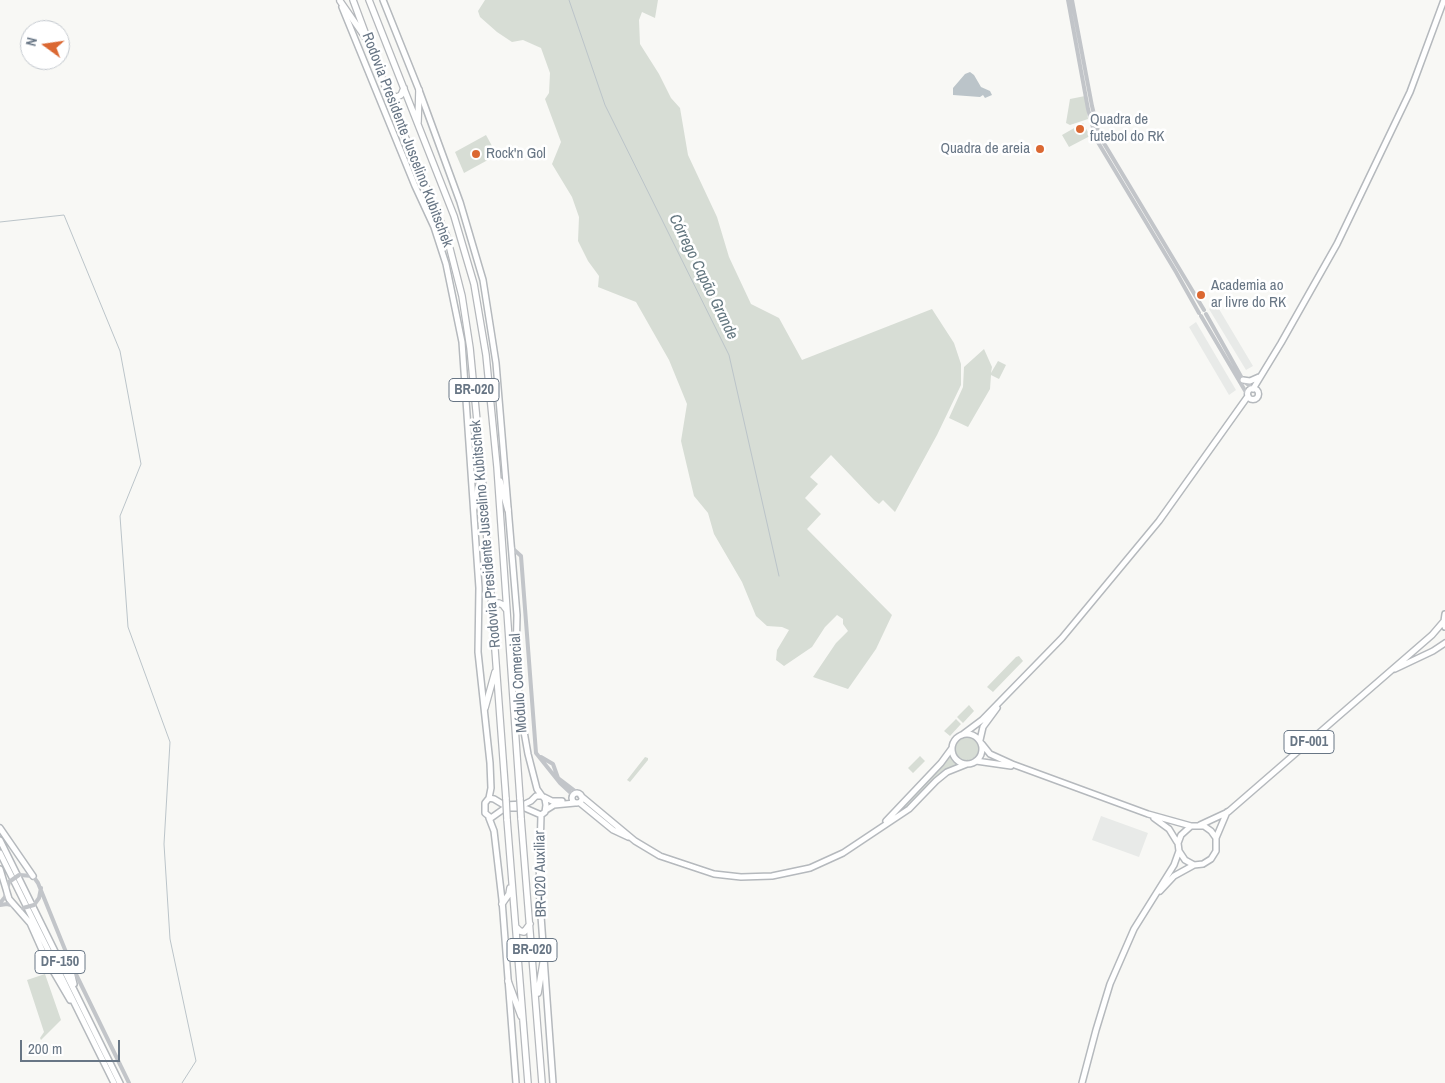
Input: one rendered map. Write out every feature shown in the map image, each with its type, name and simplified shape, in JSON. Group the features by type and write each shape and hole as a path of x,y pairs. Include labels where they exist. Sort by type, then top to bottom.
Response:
{"highway":[{"name":"Rodovia Presidente Juscelino Kubitschek","path":"352,0 388,94 443,226 457,273 470,348 482,474 512,879"},
{"name":"Rodovia Presidente Juscelino Kubitschek","path":"369,0 459,231 474,284 486,355 497,467 530,924"},
{"path":"340,1 369,43"},
{"path":"388,94 397,97 401,95 404,88"},
{"path":"418,127 419,90"},
{"path":"497,467 508,510"},
{"path":"474,508 482,474"},
{"path":"491,610 499,603 506,609"},
{"path":"485,708 497,668"},
{"path":"502,904 510,894 512,879"},
{"name":"BR-020","path":"512,879 528,1083"},
{"path":"516,927 524,932 530,924"},
{"name":"BR-020","path":"530,924 542,1083"},
{"path":"536,1005 545,951"},
{"path":"508,981 524,1021"}],"main road":[{"path":"383,0 419,90 469,229 483,280 496,363 517,615 516,662 520,709 528,754 537,788 546,802 546,810"},
{"path":"879,829 941,763 956,740 982,720 1062,638 1177,497 1229,424 1248,395 1248,391 1253,389 1338,244 1410,92 1444,0"},
{"path":"340,1 415,186 434,227 446,264 462,342 479,588 478,652 490,763 491,788 489,798 484,806 485,813 494,831 502,904 516,1083"},
{"path":"1229,424 1248,403 1258,397 1259,385 1268,364"},
{"path":"1244,380 1254,380 1259,377"},
{"path":"1253,389 1258,392"},
{"path":"1248,395 1253,400"},
{"name":"DF-001","path":"1191,826 1200,825 1228,812 1432,635 1444,624 1445,614"},
{"name":"DF-001","path":"1390,671 1433,651 1445,643"},
{"path":"976,761 982,751 981,742 987,721 1008,694"},
{"path":"962,734 972,734 990,754 1024,769 1148,814 1191,826"},
{"path":"952,748 955,757 962,763 967,764"},
{"path":"489,798 504,805 525,804 536,796 543,796 554,801 576,798 660,856 694,869 714,874 749,877 772,876 810,868 843,852 908,809 947,772 976,761 1024,769"},
{"path":"488,817 494,818 505,808 528,808 541,815 554,805 576,798"},
{"path":"608,810 609,820"},
{"name":"DF-001","path":"1152,899 1174,876 1194,865 1204,864 1211,859 1217,847 1216,838 1228,812"},
{"path":"598,814 614,830 635,840"},
{"path":"1148,814 1169,829 1185,860 1194,865"},
{"name":"BR-020 Auxiliar","path":"541,815 539,888 553,1083"},
{"path":"1200,825 1208,828 1216,838"},
{"path":"1178,844 1181,835 1191,826"},
{"path":"0,828 33,876"},
{"name":"DF-150","path":"0,840 120,1083"},
{"name":"DF-001","path":"1082,1083 1110,984 1125,948 1152,899 1174,865 1179,851"},
{"name":"DF-150","path":"0,853 114,1083"},
{"path":"0,869 9,899 30,923 46,959 89,1032"},
{"path":"67,955 76,992"}],"street":[{"path":"1070,0 1099,135 1205,312 1248,395"},
{"path":"1070,0 1088,109 1096,138 1172,264 1211,334 1244,380 1253,389"},
{"path":"1209,330 1213,327"},
{"path":"1211,334 1216,332"},
{"name":"Módulo Comercial","path":"511,547 521,556 535,749 539,756 555,767 558,778 576,798"},
{"name":"Módulo Comercial","path":"517,615 525,608"},
{"path":"0,904 5,897 9,882 19,875 33,876 41,888 67,955 129,1083"},
{"path":"0,904 23,908 34,905 39,898 41,888"}],"shaded area":[{"path":"485,0 658,0 655,18 642,12 639,20 640,44 659,74 671,98 680,108 688,155 717,217 729,257 751,304 779,318 802,360 932,309 954,343 961,364 961,385 937,435 895,512 883,500 879,504 874,500 831,455 810,477 818,484 805,498 821,514 807,529 892,615 876,649 848,689 813,677 836,643 848,631 843,624 843,619 837,615 825,627 812,647 784,666 776,660 777,650 789,630 782,627 767,626 756,616 742,582 714,534 708,513 694,496 681,441 687,404 669,360 636,302 598,287 599,276 588,261 578,241 579,217 572,197 552,164 561,142 545,99 549,93 550,73 541,48 523,40 512,42 497,32 480,17 478,11"},
{"path":"970,72 981,87 990,91 992,95 985,98 983,95 980,97 953,95 953,88 965,74"},
{"path":"1085,96 1088,119 1070,125 1066,123 1070,99"},
{"name":"Quadra de futebol do RK","path":"1083,123 1090,136 1069,147 1062,135"},
{"name":"Rock'n Gol","path":"486,135 497,155 464,173 455,152"},
{"path":"1216,304 1253,366 1246,370 1209,309"},
{"path":"1196,322 1236,390 1229,395 1189,327"},
{"path":"984,349 992,367 991,373 998,361 1006,365 999,379 991,375 990,389 968,427 949,418 963,387 964,367"},
{"path":"1019,656 1023,661 993,692 987,687 1016,657"},
{"path":"969,705 974,711 963,723 957,717"},
{"path":"956,719 961,724 950,736 944,731"},
{"path":"967,735 977,739 981,749 977,759 967,763 957,759 953,749 957,739"},
{"path":"952,755 960,765 952,768 910,807 886,823"},
{"path":"920,756 925,761 913,773 908,768"},
{"path":"645,757 648,760 630,782 627,780"},
{"path":"1101,816 1148,833 1139,857 1092,840"},
{"path":"45,974 61,1020 41,1040 40,1038 44,1032 27,980"}],"waterway":[{"name":"Córrego Capão Grande","path":"569,0 605,105 729,355 779,576"},
{"path":"0,222 64,215 120,351 141,464 120,516 128,627 170,742 164,844 170,939 196,1061 182,1083"}],"place":[{"name":"Quadra de futebol do RK","path":"1080,129"},
{"name":"Quadra de areia","path":"1040,149"},
{"name":"Rock'n Gol","path":"476,154"},
{"name":"Academia ao ar livre do RK","path":"1201,295"}]}
